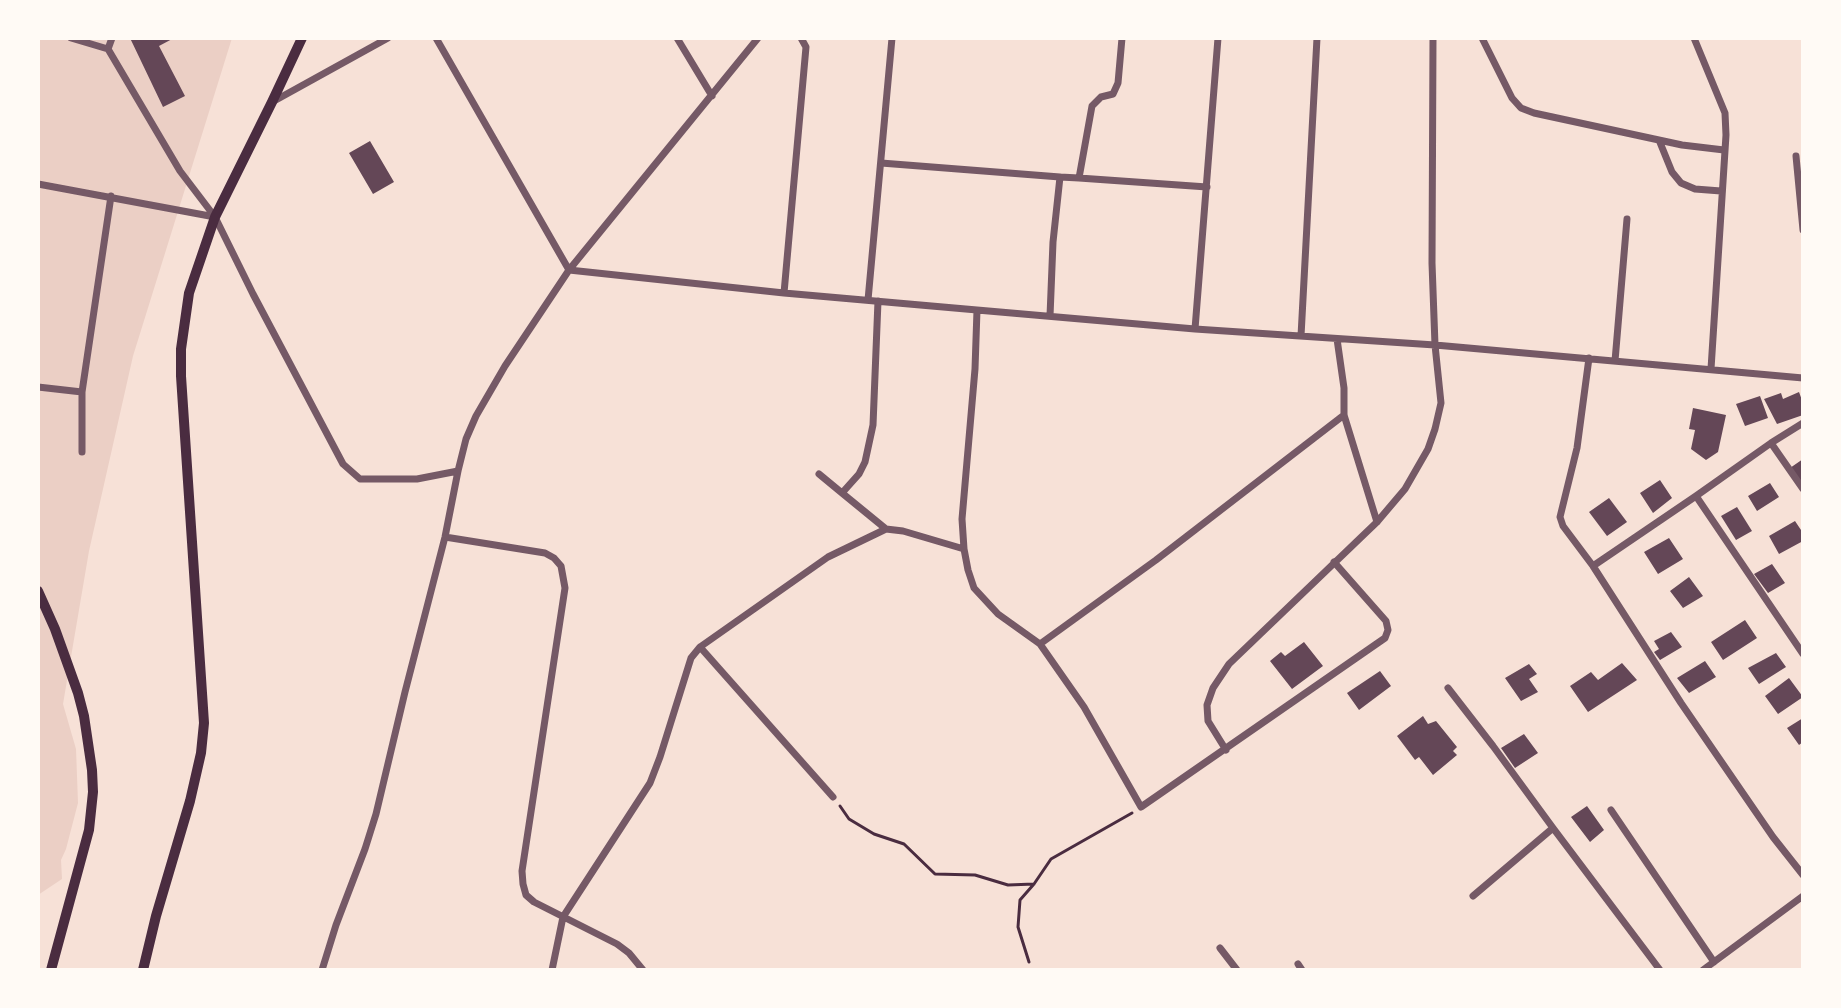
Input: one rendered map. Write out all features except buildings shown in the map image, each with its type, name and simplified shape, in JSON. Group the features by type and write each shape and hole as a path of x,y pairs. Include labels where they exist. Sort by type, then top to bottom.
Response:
{"main road":[{"path":"143,970 190,801 203,740 202,682 183,427 181,349 189,293 215,217 302,38"},
{"path":"38,591 78,693 88,741 93,792 89,830 51,970"}],"street":[{"path":"71,38 108,49 180,171 215,217 343,464 360,479 417,479 458,471"},
{"path":"108,49 112,38"},
{"path":"272,102 388,38"},
{"path":"436,38 569,270"},
{"path":"677,38 712,96"},
{"path":"322,970 376,814 445,537 466,439 476,416 505,366 569,270 758,38"},
{"path":"784,293 806,47 801,38"},
{"path":"868,300 892,38"},
{"path":"1079,178 1092,106 1101,97 1113,94 1118,83 1122,38"},
{"path":"1195,329 1218,38"},
{"path":"1301,336 1317,38"},
{"path":"1226,750 1208,721 1207,705 1213,688 1229,664 1377,522 1405,489 1428,449 1435,429 1441,403 1432,263 1433,38"},
{"path":"1482,38 1512,98 1521,108 1682,145 1724,150"},
{"path":"1694,38 1725,113 1711,369"},
{"path":"1659,140 1672,172 1681,183 1695,189 1721,191"},
{"path":"1796,156 1803,230"},
{"path":"881,163 1207,187"},
{"path":"1050,316 1060,177"},
{"path":"38,184 215,217"},
{"path":"82,452 82,392 111,196"},
{"path":"1615,361 1627,219"},
{"path":"569,270 977,310 1435,345 1803,378"},
{"path":"842,493 865,462 873,425 878,301"},
{"path":"977,310 962,519 968,570 974,588 998,614 1040,644 1084,707 1141,807 1385,638 1388,630 1386,621 1334,562"},
{"path":"1337,339 1344,388 1344,415 1377,522"},
{"path":"1589,358 1577,448 1560,517 1563,526 1593,566 1698,728 1803,875"},
{"path":"38,387 82,392"},
{"path":"1040,644 1156,560 1344,415"},
{"path":"1593,566 1803,423"},
{"path":"1771,443 1803,489"},
{"path":"819,474 886,529"},
{"path":"1696,496 1803,654"},
{"path":"552,970 563,917 650,783 691,658 700,647 828,557 886,529 964,549"},
{"path":"445,537 545,553 561,566 565,588 522,871 526,895 617,944 643,970"},
{"path":"700,647 833,797"},
{"path":"1448,688 1660,970"},
{"path":"1611,810 1714,962"},
{"path":"1473,896 1553,828"},
{"path":"1703,970 1803,896"},
{"path":"1220,948 1237,970"}],"path":[{"path":"833,797 849,819 874,834 904,844 935,874 975,875 1008,885 1034,884"},
{"path":"1029,962 1018,927 1020,900 1051,859 1141,807"}],"shaded area":[{"path":"38,38 232,38 133,356 89,551 63,704 76,749 78,803 61,860 62,879 38,895"}]}
